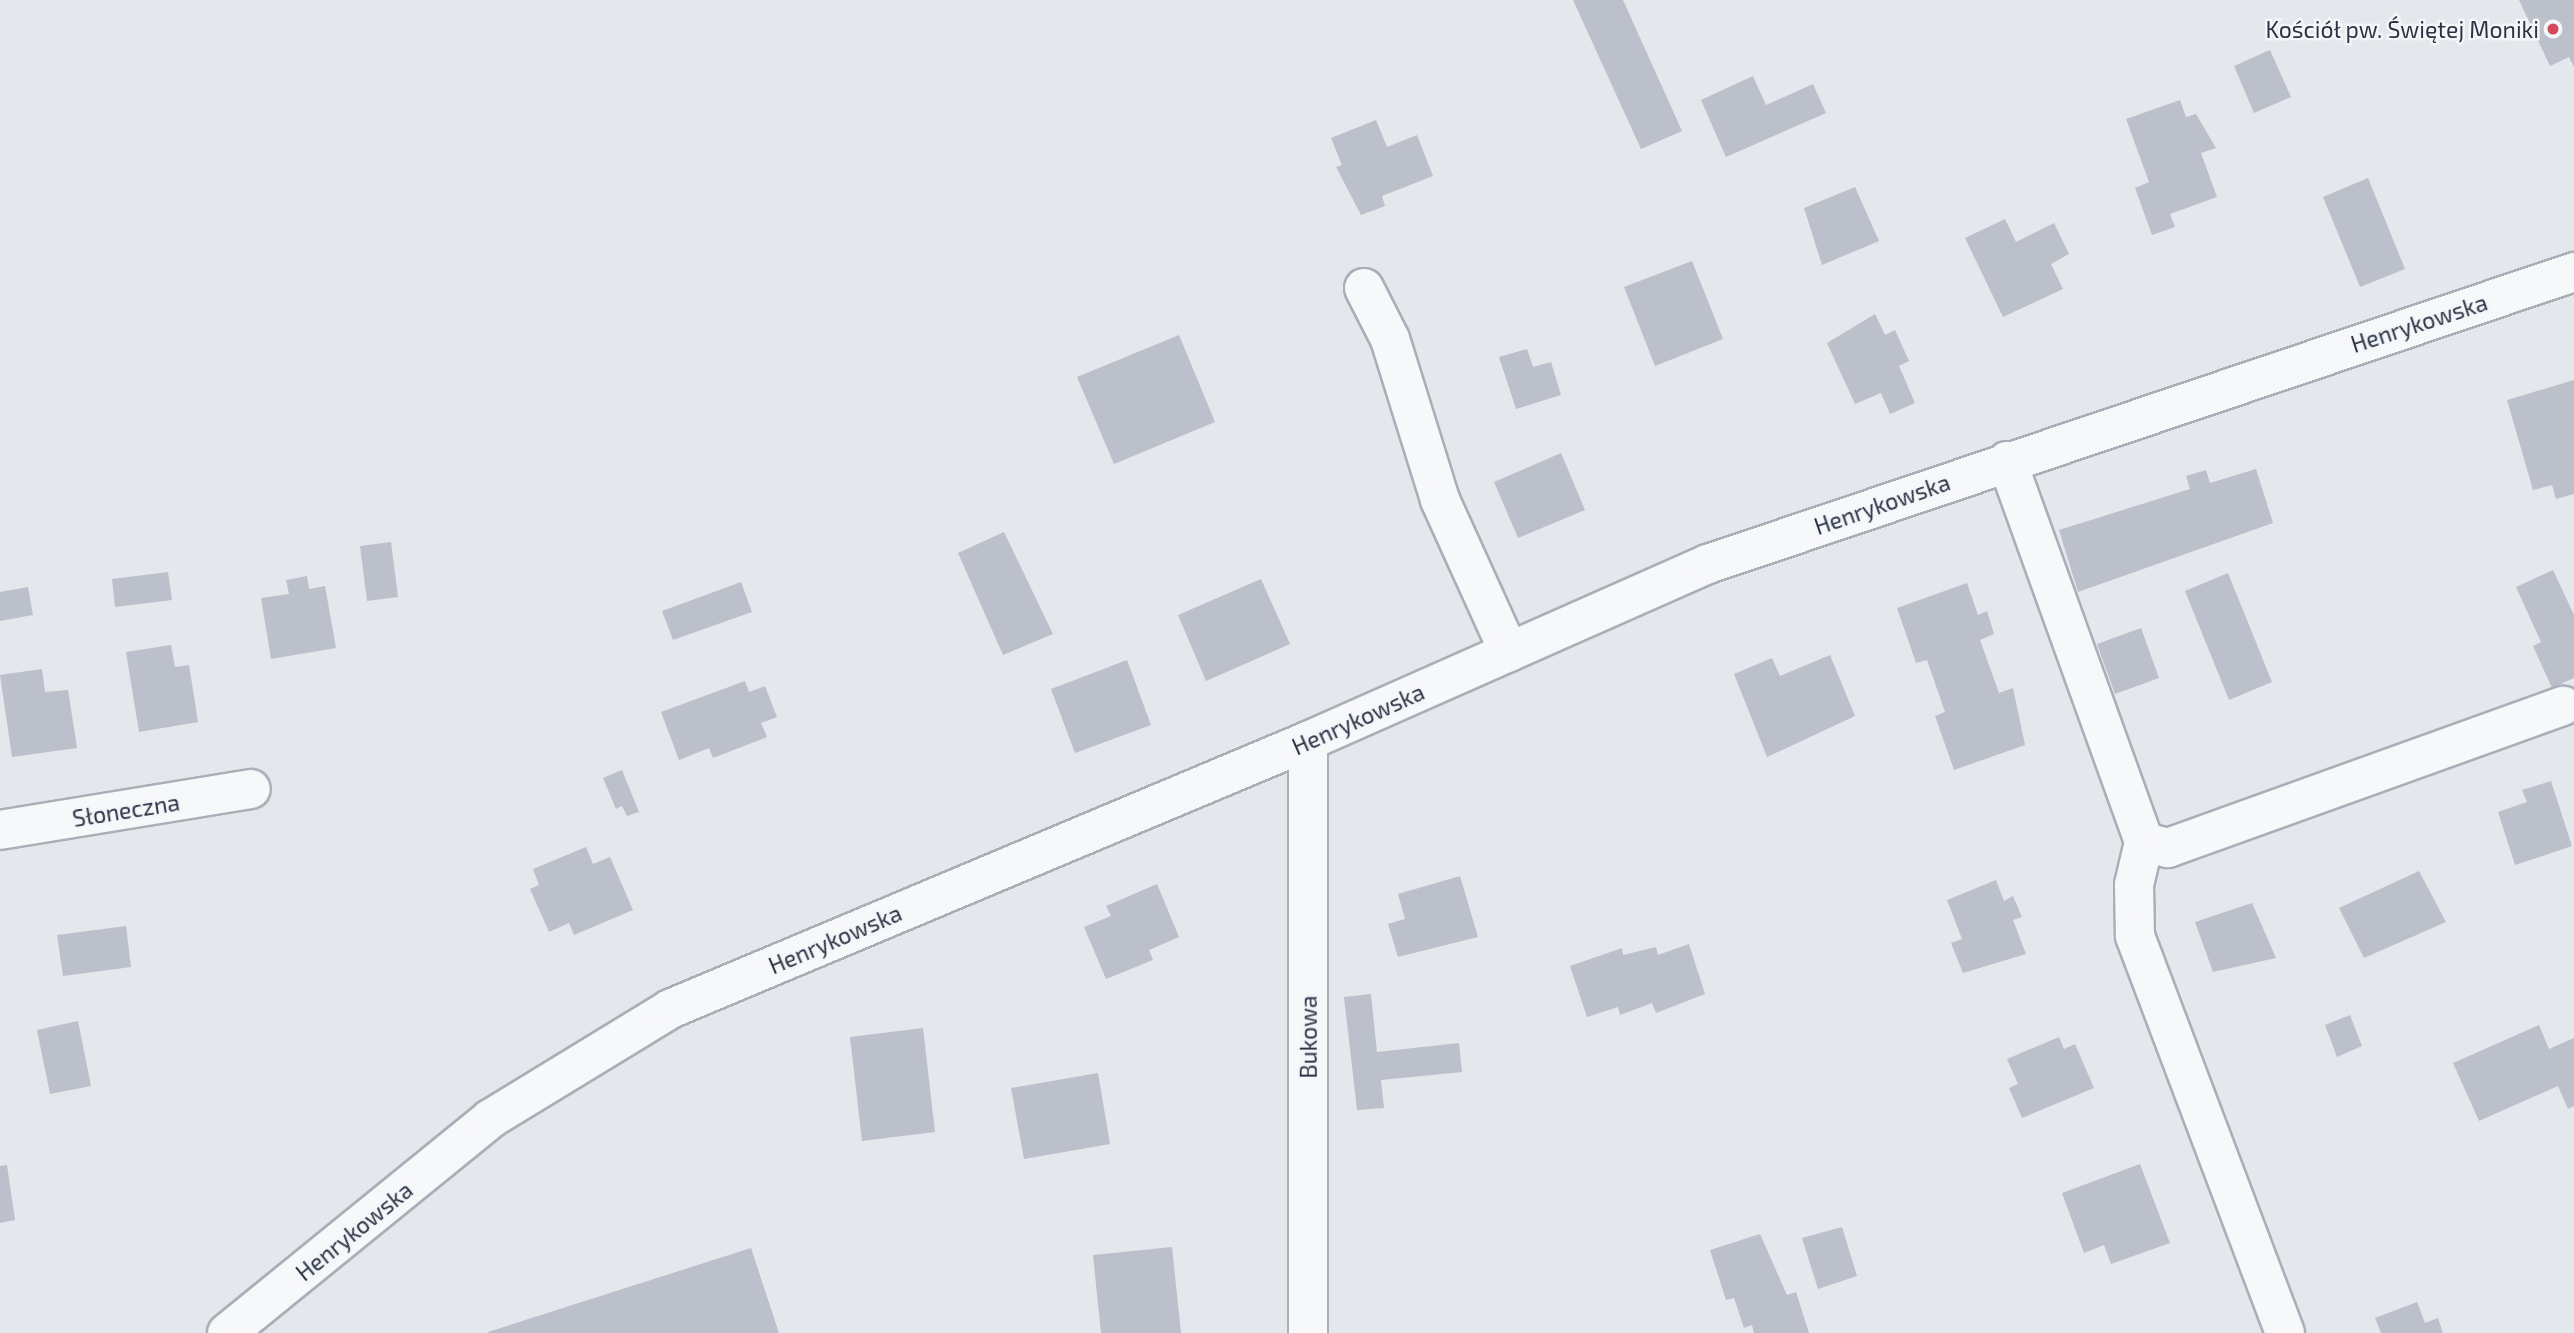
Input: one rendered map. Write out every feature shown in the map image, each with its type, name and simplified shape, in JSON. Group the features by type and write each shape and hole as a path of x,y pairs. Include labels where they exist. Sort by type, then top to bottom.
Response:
{"street":[{"name":"Henrykowska","path":"227,1333 490,1119 670,1009 1308,741 1708,564 2574,272"},
{"path":"1364,288 1390,339 1440,500 1509,652"},
{"path":"2007,461 2144,842 2134,886 2135,936 2285,1333"},
{"path":"2144,842 2168,848 2563,706"},
{"name":"Bukowa","path":"1308,741 1308,1333"},
{"name":"Słoneczna","path":"0,830 251,789"}],"building":[{"path":"1573,0 1623,0 1682,131 1641,149"},
{"name":"Kościół pw. Świętej Moniki","path":"2519,0 2574,0 2574,67 2569,57 2550,66"},
{"path":"2270,50 2291,97 2254,113 2234,66"},
{"path":"1753,76 1766,105 1813,84 1826,113 1726,157 1701,100"},
{"path":"2180,100 2186,117 2196,114 2216,148 2201,153 2217,197 2170,214 2175,227 2152,235 2135,188 2149,182 2126,119"},
{"path":"1376,120 1387,147 1417,135 1433,176 1382,196 1385,206 1361,215 1336,167 1342,165 1331,138"},
{"path":"2368,178 2405,269 2360,287 2323,197"},
{"path":"1855,187 1879,241 1822,265 1804,208"},
{"path":"2005,219 2016,242 2054,223 2069,254 2051,264 2063,289 2003,317 1965,238"},
{"path":"1692,261 1723,339 1655,366 1624,287"},
{"path":"1875,314 1885,335 1895,330 1909,361 1899,366 1915,403 1890,414 1881,393 1855,404 1827,343"},
{"path":"1179,335 1215,422 1114,464 1077,377"},
{"path":"1527,349 1533,367 1551,362 1561,395 1516,409 1499,357"},
{"path":"2574,380 2574,494 2556,499 2552,485 2533,490 2507,400"},
{"path":"1561,453 1585,510 1518,538 1494,482"},
{"path":"2256,469 2273,523 2078,592 2059,530 2190,489 2186,476 2206,470 2210,483"},
{"path":"1004,532 1053,634 1003,655 958,553"},
{"path":"391,542 398,597 367,601 360,546"},
{"path":"2553,570 2574,615 2574,678 2552,688 2533,646 2541,642 2516,587"},
{"path":"168,572 172,600 115,607 112,579"},
{"path":"2228,573 2272,682 2229,700 2185,591"},
{"path":"307,576 309,589 325,586 336,648 271,659 261,598 289,594 286,580"},
{"path":"1261,579 1290,644 1206,681 1178,615"},
{"path":"741,582 752,612 673,640 662,611"},
{"path":"1967,583 1978,615 1987,611 1994,634 1980,640 1999,693 2013,688 2025,745 1954,770 1935,716 1945,712 1927,660 1916,663 1897,608"},
{"path":"28,587 33,615 0,621 0,592"},
{"path":"2141,628 2159,678 2115,694 2097,644"},
{"path":"171,645 175,667 189,665 198,722 139,732 126,652"},
{"path":"1830,655 1855,716 1767,757 1734,674 1772,658 1780,676"},
{"path":"1127,660 1151,725 1075,753 1051,689"},
{"path":"42,669 45,692 68,690 77,748 12,757 0,675"},
{"path":"745,681 749,692 765,686 777,717 761,723 767,737 713,758 709,748 679,760 661,712"},
{"path":"622,770 639,812 627,816 622,806 616,809 603,778"},
{"path":"2551,781 2572,846 2515,865 2498,812 2527,802 2522,790"},
{"path":"586,847 593,864 610,857 633,910 574,935 569,923 549,932 530,889 539,885 533,869"},
{"path":"2419,871 2446,922 2364,958 2339,908"},
{"path":"1460,876 1478,937 1398,957 1388,924 1405,919 1398,894"},
{"path":"1996,880 2004,901 2013,896 2022,917 2013,920 2026,954 1963,973 1951,943 1962,939 1947,900"},
{"path":"1157,884 1179,937 1149,950 1153,960 1106,979 1084,927 1111,916 1106,906"},
{"path":"2252,903 2276,958 2213,972 2195,922"},
{"path":"126,926 131,967 63,976 57,935"},
{"path":"1689,944 1705,994 1656,1013 1652,1003 1620,1015 1618,1007 1587,1017 1570,966 1622,948 1623,955 1656,947 1658,955"},
{"path":"1371,994 1377,1052 1459,1043 1462,1072 1381,1080 1384,1108 1357,1110 1344,997"},
{"path":"2350,1015 2362,1046 2337,1057 2325,1025"},
{"path":"78,1021 91,1086 50,1094 37,1030"},
{"path":"2539,1025 2549,1049 2574,1038 2574,1106 2568,1109 2558,1086 2479,1121 2453,1063"},
{"path":"923,1028 935,1132 862,1141 850,1037"},
{"path":"2059,1037 2064,1049 2075,1044 2094,1088 2022,1118 2009,1088 2018,1084 2007,1059"},
{"path":"1098,1073 1110,1144 1024,1159 1011,1088"},
{"path":"2140,1164 2170,1243 2111,1264 2104,1245 2084,1253 2062,1193"},
{"path":"7,1165 15,1220 0,1223 0,1166"},
{"path":"1842,1227 1857,1276 1818,1289 1802,1238"},
{"path":"1760,1234 1787,1295 1796,1292 1809,1333 1754,1333 1752,1325 1744,1328 1734,1298 1726,1300 1710,1250"},
{"path":"1172,1247 1181,1333 1101,1333 1093,1255"},
{"path":"751,1248 779,1333 488,1333 488,1332"},
{"path":"2417,1302 2425,1323 2438,1318 2443,1333 2381,1333 2375,1318"}],"place":[{"name":"Kościół pw. Świętej Moniki","path":"2553,29"}]}
